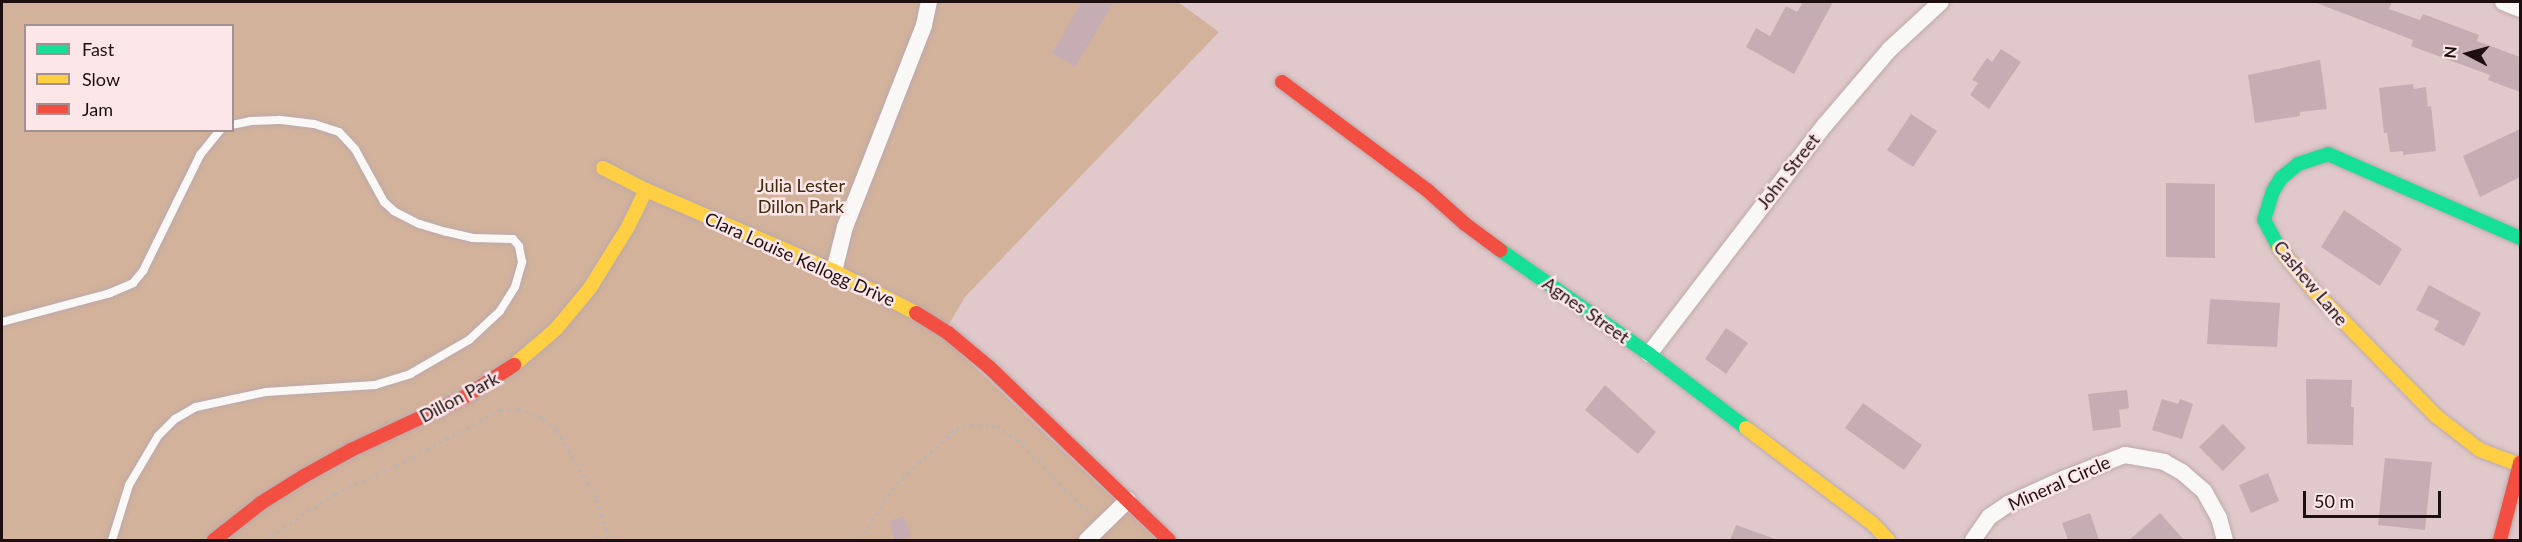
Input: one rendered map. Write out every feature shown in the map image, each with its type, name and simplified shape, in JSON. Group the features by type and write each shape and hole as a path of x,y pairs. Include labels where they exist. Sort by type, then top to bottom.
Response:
{"street":[{"path":"834,271 845,227 924,25 929,2"},
{"name":"John Street","path":"1649,354 1824,126 1890,49 1941,2"},
{"path":"2503,2 2520,9"},
{"name":"Agnes Street","path":"1282,82 1411,177 1500,250 1649,354 1873,524 1888,540"},
{"name":"Cashew Lane","path":"2520,238 2328,154 2298,164 2281,178 2272,191 2264,220 2276,244 2313,291 2436,416 2480,450 2520,464"},
{"name":"Clara Louise Kellogg Drive","path":"603,168 646,190 834,271 905,307 948,333 990,368 1169,540"},
{"name":"Dillon Park","path":"220,539 261,503 304,476 351,450 464,398 511,368 556,329 590,288 628,227 646,190"},
{"name":"Mineral Circle","path":"1973,540 1989,517 2008,504 2063,479 2125,455 2163,462 2182,472 2204,491 2219,518 2225,540"},
{"path":"2500,540 2520,464"},
{"path":"1087,540 1128,500"}],"lane":[{"path":"112,540 129,485 158,436 175,419 196,407 266,392 375,385 410,374 469,340 500,311 515,287 522,262 519,246 513,240 473,238 446,232 419,224 394,211 384,202 356,149 339,132 314,124 279,120 251,121 234,125"},
{"path":"2,322 110,293 133,283 143,271 200,155 218,132"}],"path":[{"path":"264,540 335,494 422,452 500,410 518,409 543,418 556,430 597,499 609,540"},
{"path":"861,540 896,483 956,429 970,424 998,426 1017,440 1102,526"}],"green space":[{"name":"Julia Lester Dillon Park","path":"2,2 1178,2 1219,32 965,297 942,336 1157,540 2,540"}],"building":[{"path":"1082,2 1114,2 1075,67 1052,53"},
{"path":"1803,2 1833,2 1794,74 1746,47 1756,28 1770,36 1786,6 1797,12"},
{"path":"2314,2 2392,2 2389,9 2420,20 2423,14 2479,35 2477,41 2520,57 2520,92 2488,80 2490,75 2411,46 2413,40"},
{"path":"2001,49 2021,62 1989,109 1970,95 1978,83 1972,80 1987,58 1992,62"},
{"path":"2320,60 2327,109 2300,112 2300,116 2255,123 2248,75"},
{"path":"2413,84 2414,89 2426,87 2428,107 2431,106 2436,151 2403,155 2403,151 2390,152 2387,133 2384,133 2379,88"},
{"path":"1911,114 1937,131 1913,167 1887,150"},
{"path":"2520,129 2520,177 2480,197 2463,156"},
{"path":"2166,183 2215,184 2215,258 2166,257"},
{"path":"2344,210 2402,249 2380,286 2321,247"},
{"path":"2429,285 2481,313 2464,346 2434,330 2439,321 2416,310"},
{"path":"2210,299 2280,303 2277,347 2207,344"},
{"path":"1726,328 1748,343 1726,374 1705,359"},
{"path":"2306,379 2352,380 2353,445 2307,444"},
{"path":"1605,385 1656,432 1638,454 1585,410"},
{"path":"2127,390 2129,408 2119,410 2121,427 2093,431 2088,394"},
{"path":"2162,399 2178,404 2180,399 2193,404 2182,439 2152,430"},
{"path":"1863,403 1922,445 1904,470 1845,428"},
{"path":"2223,424 2246,448 2223,471 2199,447"},
{"path":"2385,458 2432,462 2425,530 2378,525"},
{"path":"2268,473 2279,501 2251,513 2239,485"},
{"path":"2090,513 2099,540 2068,540 2062,523"},
{"path":"2160,513 2184,540 2129,540"},
{"path":"904,516 911,537 895,540 889,521"},
{"path":"1736,525 1775,539 1775,540 1730,540"}],"traffic: fast":[{"path":"2279,248 2264,220 2273,191 2281,178 2298,164 2328,154 2520,238"},
{"path":"1500,250 1649,354 1746,428"}],"traffic: slow":[{"path":"603,168 646,190 834,271 916,313"},
{"path":"514,365 556,329 590,288 628,227 646,190"},
{"path":"2279,248 2314,291 2436,416 2480,450 2520,465"},
{"path":"1746,428 1873,524 1888,540"}],"traffic: jam":[{"path":"1282,82 1427,190 1465,224 1500,250"},
{"path":"916,313 948,333 990,368 1169,540"},
{"path":"214,540 261,503 304,476 351,450 463,398 514,365"},
{"path":"2500,540 2520,463"}]}
